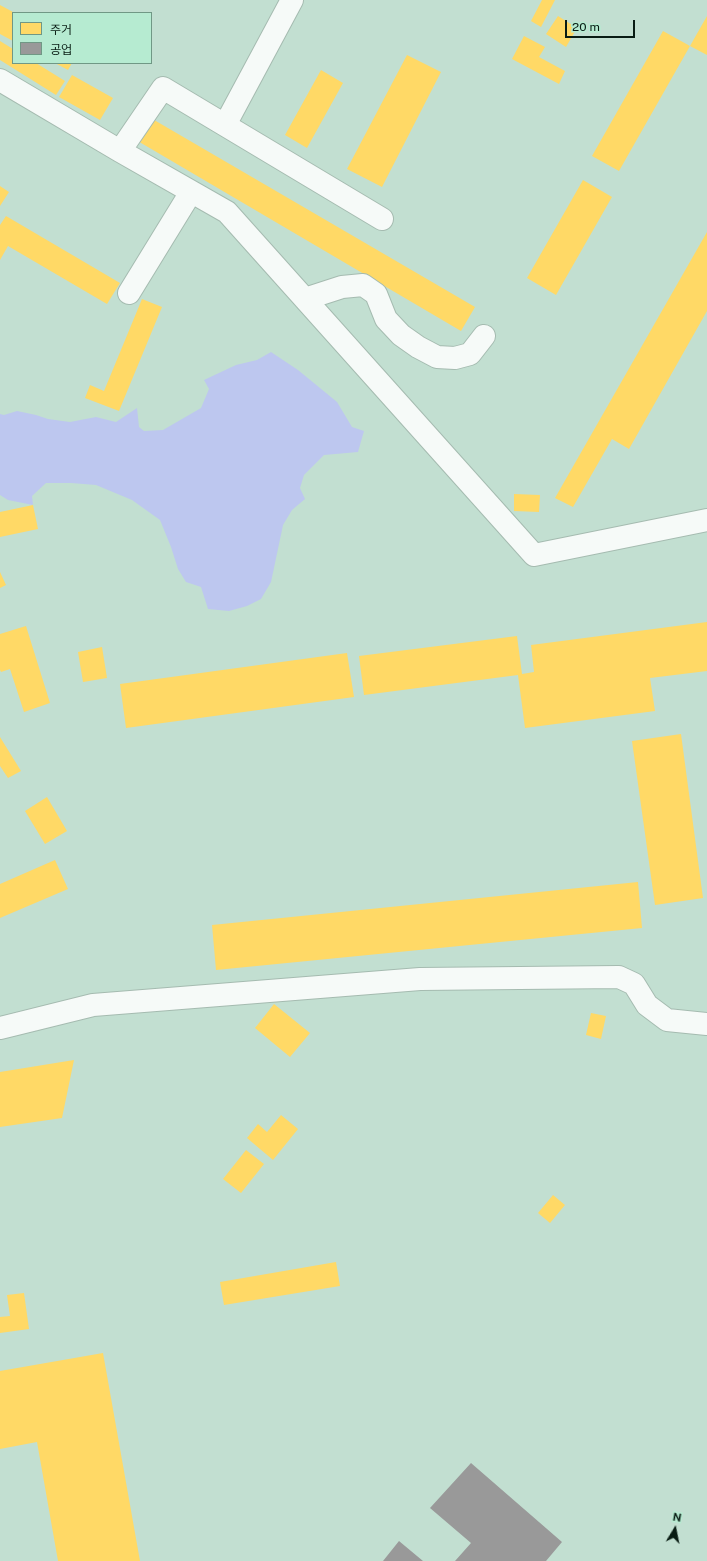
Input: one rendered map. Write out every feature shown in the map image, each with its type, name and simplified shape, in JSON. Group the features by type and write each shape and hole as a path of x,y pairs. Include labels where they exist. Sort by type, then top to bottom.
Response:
{"street":[{"path":"225,125 292,0"},
{"path":"0,80 120,151 228,212 534,555 707,520"},
{"path":"120,151 163,88 382,219"},
{"path":"129,293 192,192"},
{"path":"305,299 342,287 363,286 376,294 386,320 401,335 418,347 438,357 455,358 470,354 484,336"},
{"path":"0,1028 102,1004 420,979 619,977 634,984 647,1005 667,1020 707,1024"}],"water":[{"path":"271,352 298,370 337,402 352,427 364,431 358,452 324,455 304,475 300,488 305,499 292,510 283,525 271,582 261,599 247,606 229,611 208,609 201,587 186,582 178,569 160,520 132,500 96,485 46,483 32,496 33,505 8,500 0,495 0,414 4,415 17,411 48,419 70,422 96,417 116,422 137,408 139,427 144,431 163,430 201,408 209,389 204,380 236,365 257,360"}],"building: 주거":[{"path":"542,0 555,0 541,27 531,21"},
{"path":"0,5 13,12 12,40 0,34"},
{"path":"558,16 577,28 566,47 546,34"},
{"path":"707,16 707,55 690,46"},
{"path":"663,31 690,46 619,171 592,156"},
{"path":"524,36 545,47 539,57 565,71 559,84 512,59"},
{"path":"0,41 12,48 12,64 38,64 65,81 56,95 0,60"},
{"path":"407,55 441,72 382,187 347,169"},
{"path":"57,64 71,64 68,70"},
{"path":"321,70 343,83 307,148 285,135"},
{"path":"72,75 113,98 100,120 59,97"},
{"path":"149,117 475,307 461,331 136,140"},
{"path":"583,180 612,197 556,295 527,278"},
{"path":"0,186 9,192 0,206"},
{"path":"6,216 120,283 107,304 8,246 0,260 0,225"},
{"path":"707,232 707,311 629,449 612,439 573,507 555,498"},
{"path":"142,299 162,307 119,411 85,398 90,385 104,391"},
{"path":"514,494 540,495 539,512 514,511"},
{"path":"33,505 38,529 0,537 0,512"},
{"path":"0,572 6,585 0,588"},
{"path":"707,622 707,671 650,678 655,711 525,728 518,675 364,695 359,656 517,636 522,674 534,672 531,645"},
{"path":"26,626 50,703 24,712 10,669 1,672 0,670 0,634"},
{"path":"102,647 107,678 83,682 78,652"},
{"path":"347,653 354,697 126,728 120,684"},
{"path":"681,734 703,898 655,905 632,741"},
{"path":"0,737 21,771 8,778 0,766"},
{"path":"47,797 67,831 45,844 25,811"},
{"path":"55,860 68,889 0,918 0,884"},
{"path":"638,882 642,928 216,970 212,925"},
{"path":"274,1004 310,1033 290,1057 255,1028"},
{"path":"591,1013 606,1016 601,1039 586,1035"},
{"path":"74,1060 62,1118 0,1127 0,1072"},
{"path":"281,1115 298,1129 273,1160 247,1138 258,1124 267,1132"},
{"path":"246,1150 264,1164 241,1193 223,1179"},
{"path":"553,1195 565,1205 550,1223 538,1213"},
{"path":"336,1262 340,1286 224,1305 220,1282"},
{"path":"24,1293 29,1329 0,1333 0,1317 10,1316 7,1295"},
{"path":"103,1353 140,1561 58,1561 37,1442 0,1449 0,1371"}],"building: 공업":[{"path":"471,1463 562,1542 546,1561 455,1561 471,1543 430,1508"},
{"path":"399,1541 423,1561 383,1561"}]}
